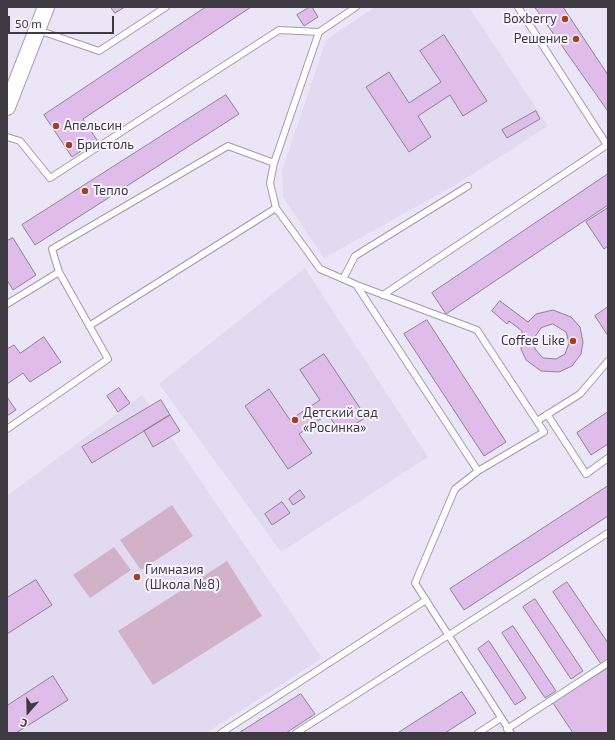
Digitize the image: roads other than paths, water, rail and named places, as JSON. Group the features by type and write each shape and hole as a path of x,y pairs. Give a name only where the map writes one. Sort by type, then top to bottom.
{"street":[{"path":"7,107 46,7"}],"lane":[{"path":"37,29 99,51 166,7"},
{"path":"383,295 607,145 518,7"},
{"path":"354,8 319,32 274,163 270,183 276,208 320,268 357,285 477,330 544,432 478,471 456,489 415,583 509,731 608,663"},
{"path":"7,137 20,141 50,178 279,30 319,32"},
{"path":"7,429 108,359 59,272 52,249 228,146 274,163"},
{"path":"343,279 355,256 468,186"},
{"path":"89,326 276,208"},
{"path":"7,304 59,272"},
{"path":"357,285 478,471"},
{"path":"536,421 580,394 608,361"},
{"path":"547,414 586,474 608,458"},
{"path":"296,733 608,533"},
{"path":"221,733 426,600"},
{"path":"478,733 501,718"}],"place":[{"name":"Boxberry","path":"565,19"},
{"name":"Решение","path":"576,39"},
{"name":"Апельсин","path":"56,126"},
{"name":"Бристоль","path":"69,145"},
{"name":"Тепло","path":"85,191"},
{"name":"Coffee Like","path":"573,341"},
{"name":"Детский сад «Росинка»","path":"295,420"},
{"name":"Гимназия (Школа №8)","path":"137,577"}]}
